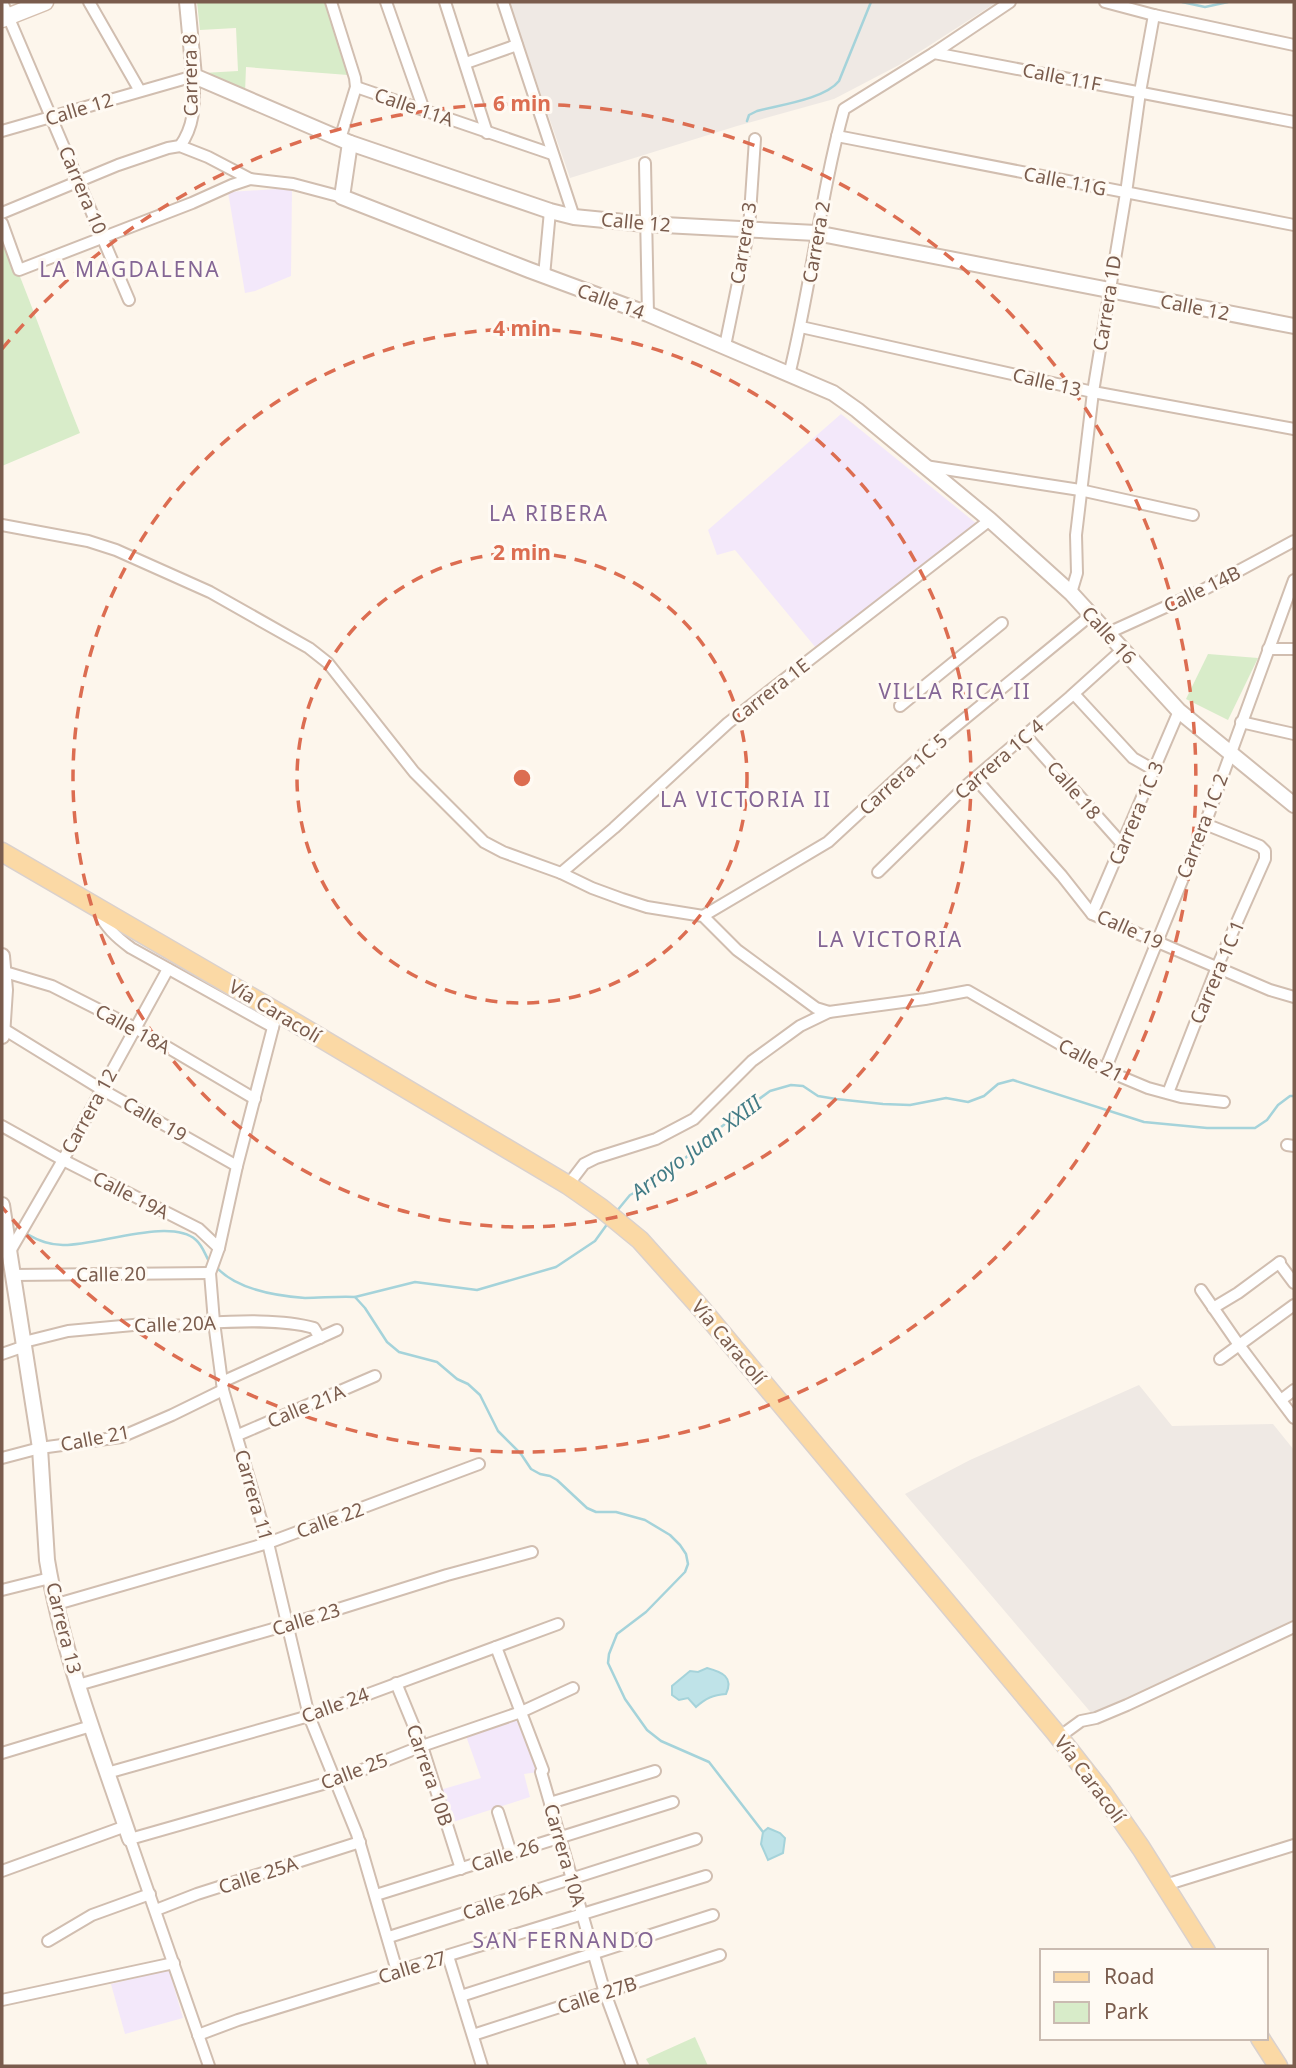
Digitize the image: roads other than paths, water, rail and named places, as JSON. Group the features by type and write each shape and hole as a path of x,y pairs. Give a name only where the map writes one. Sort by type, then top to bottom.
{"main road":[{"path":"4,12 46,2"},
{"name":"Vía Caracolí","path":"2,852 96,906 275,1020 568,1185 613,1216 640,1240 699,1306 1059,1737 1110,1803 1205,1949"},
{"path":"1261,2040 1278,2066"}],"street":[{"path":"89,2 140,91"},
{"name":"Carrera 8","path":"180,146 191,126 194,111 194,76 187,2"},
{"path":"331,2 356,87 345,141 342,197"},
{"path":"386,2 424,110"},
{"path":"445,2 487,133"},
{"path":"503,2 574,217"},
{"path":"934,53 1010,2"},
{"path":"1105,2 1294,45"},
{"name":"Carrera 10","path":"4,12 129,300"},
{"name":"Carrera 1D","path":"1071,593 1077,573 1076,535 1080,489 1093,392 1154,15"},
{"path":"466,63 517,45"},
{"name":"Calle 11F","path":"934,53 1294,122"},
{"name":"Carrera 2","path":"789,375 801,327 816,233 844,109 934,53"},
{"name":"Calle 12","path":"2,131 194,76 345,141 574,217 645,224 816,233 1294,326"},
{"name":"Calle 11A","path":"356,87 552,154"},
{"name":"Calle 11G","path":"837,136 1294,225"},
{"name":"Carrera 3","path":"725,346 749,229 755,139"},
{"path":"2,213 118,165 180,146 250,179"},
{"path":"645,163 648,314"},
{"name":"Calle 14","path":"2,223 19,270 250,179 293,184 342,197 648,314 833,393 923,466"},
{"path":"544,276 550,211"},
{"name":"Calle 13","path":"801,327 1093,392 1294,429"},
{"path":"923,466 1080,489 1193,515"},
{"name":"Calle 16","path":"923,466 990,520 1071,593 1179,711 1294,805"},
{"name":"Carrera 1E","path":"561,873 728,723 990,520"},
{"path":"2,525 88,541 116,550 209,592 309,648 335,671 414,772 484,842 592,888 647,907 703,916 737,950 816,1007 829,1012"},
{"name":"Calle 14B","path":"1108,633 1203,590 1294,541"},
{"name":"Carrera 1C 2","path":"1105,1070 1205,824 1294,580"},
{"name":"Carrera 1C 5","path":"703,916 828,842 934,744 1091,615"},
{"path":"900,706 1002,623"},
{"path":"1268,649 1294,649"},
{"name":"Carrera 1C 4","path":"878,872 975,778 1122,650"},
{"path":"1074,694 1133,758 1154,770"},
{"name":"Carrera 1C 3","path":"1092,914 1179,711"},
{"path":"1241,722 1294,734"},
{"name":"Calle 18","path":"1025,735 1123,845"},
{"name":"Calle 19","path":"975,778 1092,914 1270,990 1294,997"},
{"name":"Carrera 1C 1","path":"1168,1093 1217,967 1265,859 1265,851 1260,846 1205,824"},
{"path":"96,906 103,922 131,948 275,1020"},
{"path":"2,956 5,972 2,1036"},
{"name":"Carrera 12","path":"13,1232 63,1160 168,968"},
{"name":"Calle 18A","path":"5,972 52,986 135,1028 255,1099"},
{"name":"Calle 21","path":"829,1012 968,991 1105,1070 1148,1088 1181,1097 1224,1102"},
{"path":"568,1185 584,1164 656,1139 694,1119 752,1060 800,1026 829,1012"},
{"name":"Carrera 11","path":"275,1020 212,1269 214,1322 223,1386 268,1543 309,1716 360,1842 397,1971"},
{"name":"Calle 19","path":"2,1028 237,1166"},
{"name":"Calle 19A","path":"2,1126 200,1229 219,1248"},
{"name":"Carrera 13","path":"2,1205 13,1232 9,1253 40,1448 50,1578 91,1726 209,2066"},
{"path":"1213,1308 1280,1262 1294,1283"},
{"name":"Calle 20","path":"13,1275 212,1269"},
{"path":"1201,1290 1238,1345 1294,1418"},
{"path":"1220,1359 1294,1305"},
{"name":"Calle 20A","path":"2,1354 68,1331 144,1324 154,1327 214,1322 296,1323 314,1328 320,1338"},
{"name":"Calle 21","path":"2,1458 40,1448 121,1437 172,1415 223,1386 337,1331"},
{"name":"Calle 21A","path":"238,1435 375,1376"},
{"path":"1281,1400 1294,1390"},
{"name":"Calle 22","path":"57,1604 268,1543 479,1464"},
{"name":"Calle 23","path":"78,1685 532,1552"},
{"path":"2,1590 50,1578"},
{"name":"Calle 24","path":"107,1773 309,1716 558,1624"},
{"path":"1059,1737 1081,1721 1127,1705 1294,1627"},
{"name":"Carrera 10A","path":"496,1647 542,1770 594,1954 632,2066"},
{"name":"Carrera 10B","path":"396,1683 422,1745 461,1869"},
{"name":"Calle 25","path":"2,1871 128,1832 337,1780 422,1745 521,1712 573,1688"},
{"path":"2,1753 91,1726"},
{"path":"550,1803 655,1771"},
{"name":"Calle 26","path":"376,1895 673,1802"},
{"path":"499,1812 511,1853"},
{"name":"Calle 26A","path":"389,1937 696,1839"},
{"name":"Calle 25A","path":"156,1910 360,1842"},
{"path":"1165,1885 1294,1845"},
{"name":"Calle 27","path":"198,2035 238,2020 706,1876"},
{"path":"48,1941 92,1915 150,1894"},
{"path":"461,1996 713,1915"},
{"name":"Calle 27B","path":"473,2035 720,1955"},
{"path":"448,1956 482,2066"},
{"path":"2,2000 174,1963"}],"water":[{"path":"707,1668 725,1676 729,1683 726,1694 703,1701 696,1707 688,1698 679,1700 672,1695 672,1686 690,1671 698,1672"},
{"path":"768,1828 785,1838 783,1853 768,1860 761,1844 763,1832"}],"waterway":[{"path":"747,121 749,115 757,111 813,97 839,81 871,2"},
{"path":"1182,2 1205,7 1228,2"},
{"name":"Arroyo Juan XXIII","path":"616,1212 630,1195 661,1179 721,1127 770,1091 791,1085 803,1086 818,1096 910,1105 946,1098 968,1102 984,1096 998,1084 1013,1080 1144,1122 1207,1128 1255,1128 1267,1120 1278,1105 1294,1096"},
{"name":"Arroyo Juan XXIII","path":"355,1297 415,1282 477,1290 556,1267 595,1241 608,1223"},
{"path":"27,1234 44,1242 63,1245 169,1231 196,1240 210,1263"},
{"path":"218,1269 247,1287 283,1296 355,1297 387,1342 399,1352 437,1362 480,1395 498,1431 521,1454 531,1469 557,1480 587,1508 645,1520 670,1535 680,1545 688,1564 685,1572 646,1612 617,1634 608,1663 625,1699 647,1730 661,1741 709,1762 763,1832"}],"district":[{"name":"LA MAGDALENA","path":"130,269"},
{"name":"LA RIBERA","path":"549,513"},
{"name":"VILLA RICA II","path":"955,691"},
{"name":"LA VICTORIA II","path":"746,799"},
{"name":"LA VICTORIA","path":"890,939"},
{"name":"SAN FERNANDO","path":"564,1940"}]}
